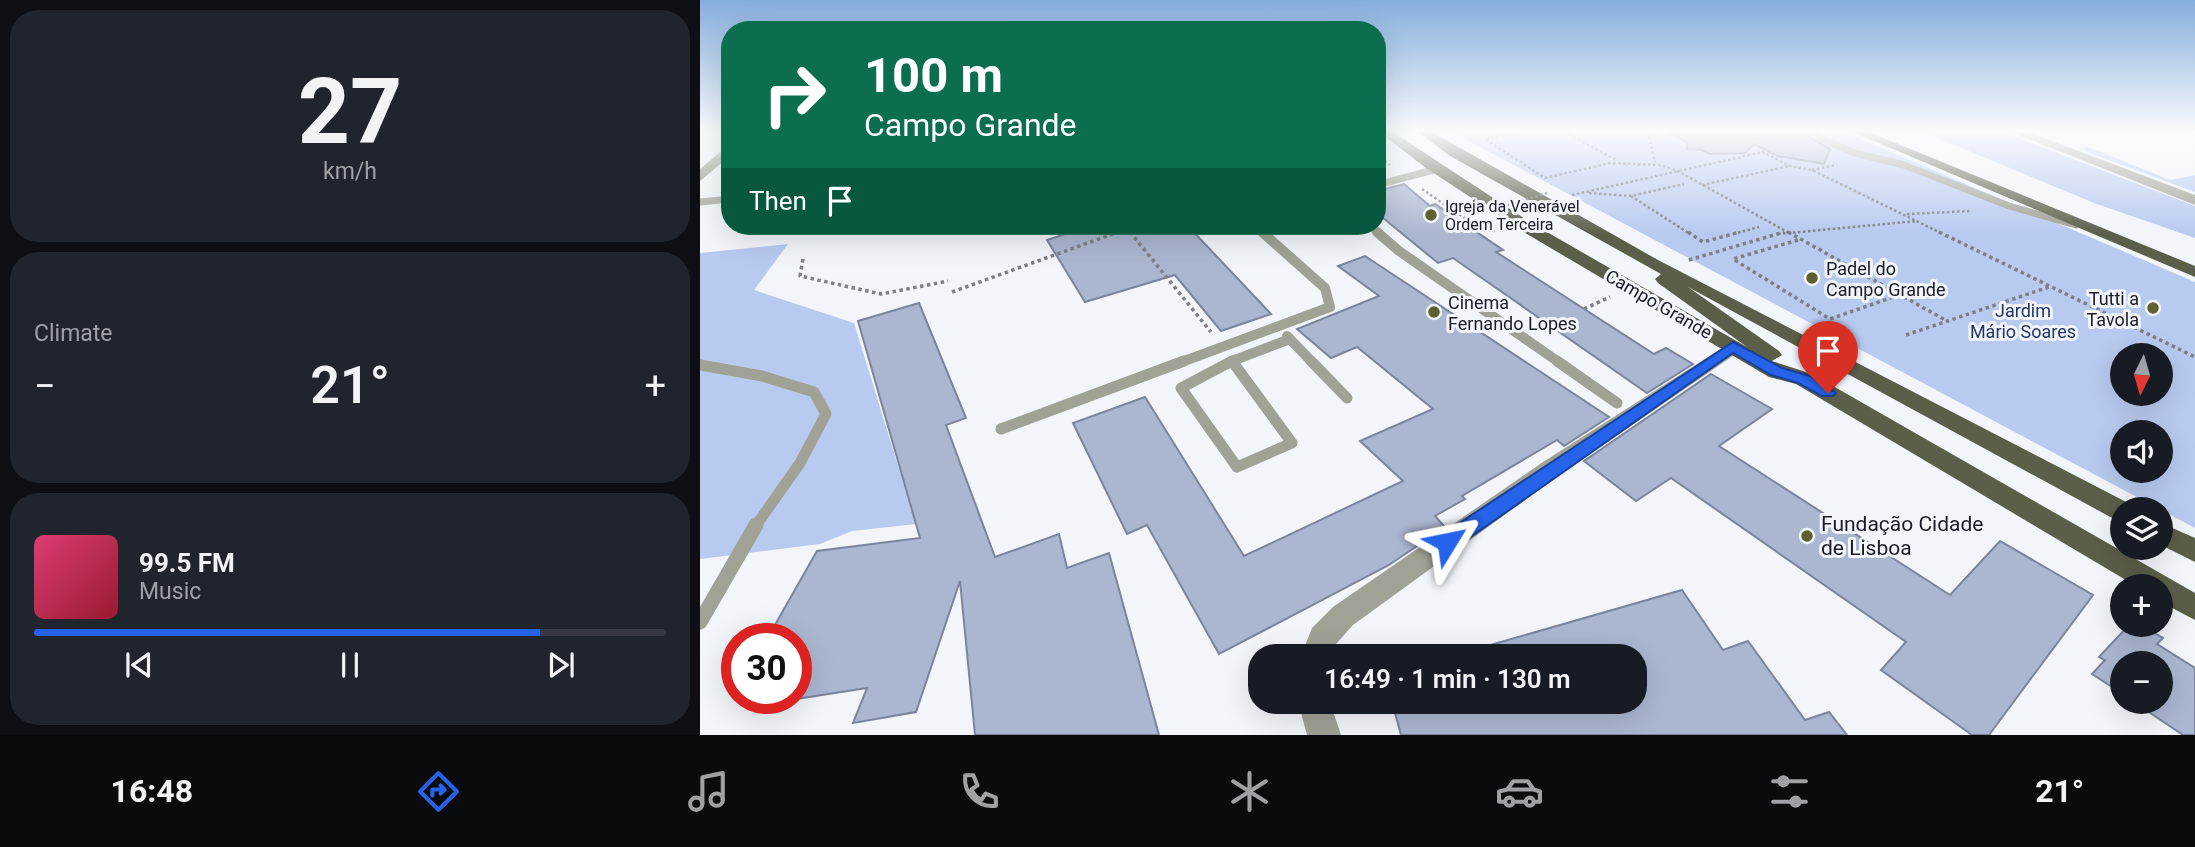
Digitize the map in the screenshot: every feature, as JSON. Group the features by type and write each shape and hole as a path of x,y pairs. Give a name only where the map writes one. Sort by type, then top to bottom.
{"main road":[{"name":"Campo Grande","path":"1433,166 1608,275 1776,372 1804,379 1992,486 2138,574"},
{"name":"Campo Grande","path":"1479,166 1652,264 1684,278 2110,505"},
{"path":"1941,166 2195,272"},
{"path":"1652,264 1657,274 1673,287 1804,379"},
{"path":"2173,539 2195,551"},
{"name":"Campo Grande","path":"2173,595 2195,608"}],"street":[{"path":"2107,166 2195,200"},
{"path":"1320,644 1323,637 1343,616 1552,468 1733,347"},
{"path":"1318,714 1324,735"}],"lane":[{"path":"1907,166 2009,206 2092,230"},
{"path":"1386,183 1437,169"},
{"path":"700,202 721,200"},
{"path":"1000,429 1330,307 1325,288 1265,235"},
{"path":"1380,235 1399,251 1617,403"},
{"path":"1278,326 1347,398"},
{"path":"1232,361 1292,443 1237,467 1181,388 1232,361 1290,339"},
{"path":"700,365 762,376 814,392 826,414 800,463 744,542 700,622"}],"path":[{"path":"1527,166 1545,178 1595,166"},
{"path":"1666,166 1947,321"},
{"path":"1684,184 1631,197 1587,191 1694,166"},
{"path":"1702,185 1789,166"},
{"path":"1792,166 1812,170 2195,357"},
{"path":"1483,213 1548,192"},
{"path":"1631,197 1703,242 1759,227"},
{"path":"1905,215 1984,211"},
{"path":"1688,261 1785,232 1918,221"},
{"path":"951,292 1109,235"},
{"path":"1131,235 1223,346"},
{"path":"1798,240 1733,259 1830,319 1900,295"},
{"path":"803,259 800,276 881,294 948,281"},
{"path":"1906,335 2050,286"},
{"path":"1584,309 1618,294"}],"green space":[{"name":"Jardim Mário Soares","path":"1516,166 1924,166 2195,282 2195,528 2173,516 2173,497 2137,497 2111,483 2173,483 2173,420 2110,420 2110,483"},
{"path":"2006,166 2092,166 2195,206 2195,238 2094,203"},
{"path":"2126,166 2136,166 2170,180 2195,175 2195,192"},
{"path":"788,244 754,290 854,323 916,524 852,531 820,544 700,559 700,253"}],"building":[{"path":"1404,184 1430,206 1435,204 1503,250 1496,252 1654,354 1666,348 1693,364 1647,393 1453,258 1438,263 1386,220 1386,189"},
{"path":"1062,235 1196,235 1271,314 1221,331 1175,275 1085,302 1047,240"},
{"path":"1365,256 1609,417 1564,446 1557,440 1462,496 1465,499 1435,516 1445,527 1389,565 1219,654 1147,525 1127,534 1073,423 1145,397 1244,556 1403,481 1360,441 1433,409 1357,347 1331,358 1297,329 1379,296 1338,266"},
{"path":"919,303 966,418 946,425 995,557 1059,534 1067,568 1109,553 1159,735 975,735 960,581 916,712 853,723 867,688 812,697 812,623 776,623 817,551 920,538 858,321"},
{"path":"1711,374 1772,409 1719,446 1950,595 2000,541 2093,595 1989,735 1972,735 1881,670 1906,642 1671,478 1636,501 1584,461"},
{"path":"1682,590 1723,650 1748,641 1805,720 1829,712 1847,735 1401,735 1395,714 1647,714 1647,644 1494,644"},
{"path":"2118,637 2161,637 2157,644 2168,651 2110,651 2110,686 2092,674 2105,660 2099,657"},
{"path":"2173,654 2195,668 2195,735 2183,735 2152,714 2173,714"}],"place":[{"name":"Igreja da Venerável Ordem Terceira","path":"1431,215"},
{"name":"Padel do Campo Grande","path":"1812,278"},
{"name":"Tutti a Tavola","path":"2153,308"},
{"name":"Cinema Fernando Lopes","path":"1434,312"},
{"name":"Fundação Cidade de Lisboa","path":"1807,536"}],"route":[{"path":"1447,542 1733,347 1776,372 1804,379 1828,393"}]}
